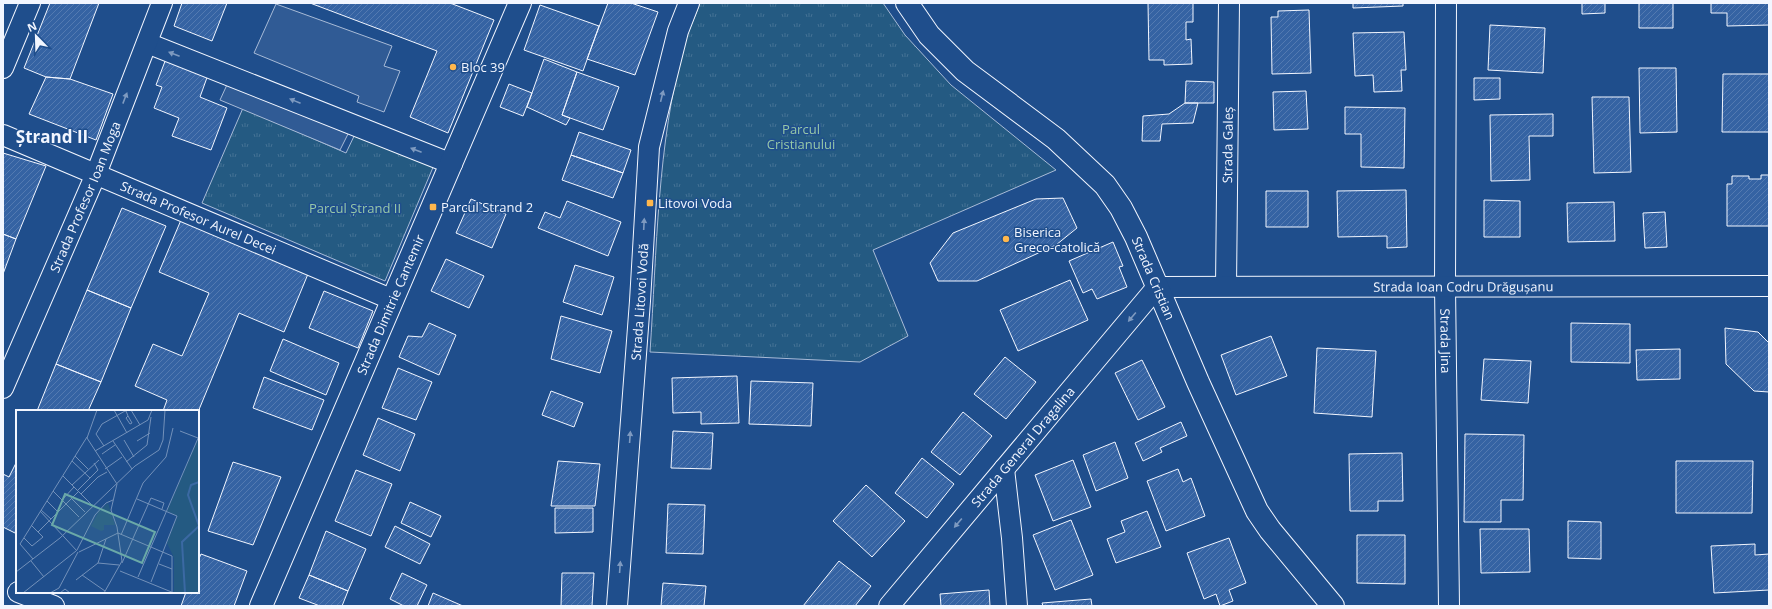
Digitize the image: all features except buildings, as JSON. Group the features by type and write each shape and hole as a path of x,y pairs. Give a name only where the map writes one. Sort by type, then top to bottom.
{"main road":[{"name":"Strada Dimitrie Cantemir","path":"261,606 520,3"},
{"name":"Strada Cristian","path":"907,3 929,35 965,71 1056,139 1105,185 1121,208 1133,232 1204,396 1257,510 1270,530 1333,606"}],"street":[{"path":"3,68 30,3"},
{"name":"Strada Profesor Ioan Moga","path":"3,388 8,362 96,174 162,3"},
{"name":"Strada Litovoi Vodă","path":"617,606 640,301 649,147 678,31 689,3"},
{"name":"Strada Galeș","path":"1226,286 1229,3"},
{"name":"Strada Jina","path":"1446,3 1445,286 1449,606"},
{"path":"147,43 452,164"},
{"name":"Strada Profesor Aurel Decei","path":"3,136 393,300"},
{"name":"Strada Ioan Codru Drăgușanu","path":"1157,287 1769,286"},
{"name":"Strada General Dragalina","path":"889,606 1157,287"},
{"path":"1004,469 1012,538 1017,606"},
{"path":"3,586 16,591"},
{"path":"21,593 54,606"}],"green space":[{"name":"Parcul Cristianului","path":"700,3 883,3 905,35 951,85 1056,170 873,250 908,336 860,362 650,352 663,159 668,121 684,45"},
{"name":"Parcul Ștrand II","path":"243,108 346,153 356,132 434,165 385,281 202,203"}],"shaded area":[{"path":"276,4 392,46 384,66 400,71 384,112 357,102 359,96 254,53"},
{"path":"231,76 353,124 340,150 220,100"}],"place":[{"name":"Bloc 39","path":"453,67"},
{"name":"Litovoi Voda","path":"650,203"},
{"name":"Parcul Strand 2","path":"433,207"},
{"name":"Biserica Greco-catolică","path":"1006,239"}],"district":[{"name":"Ștrand II","path":"52,137"}]}
